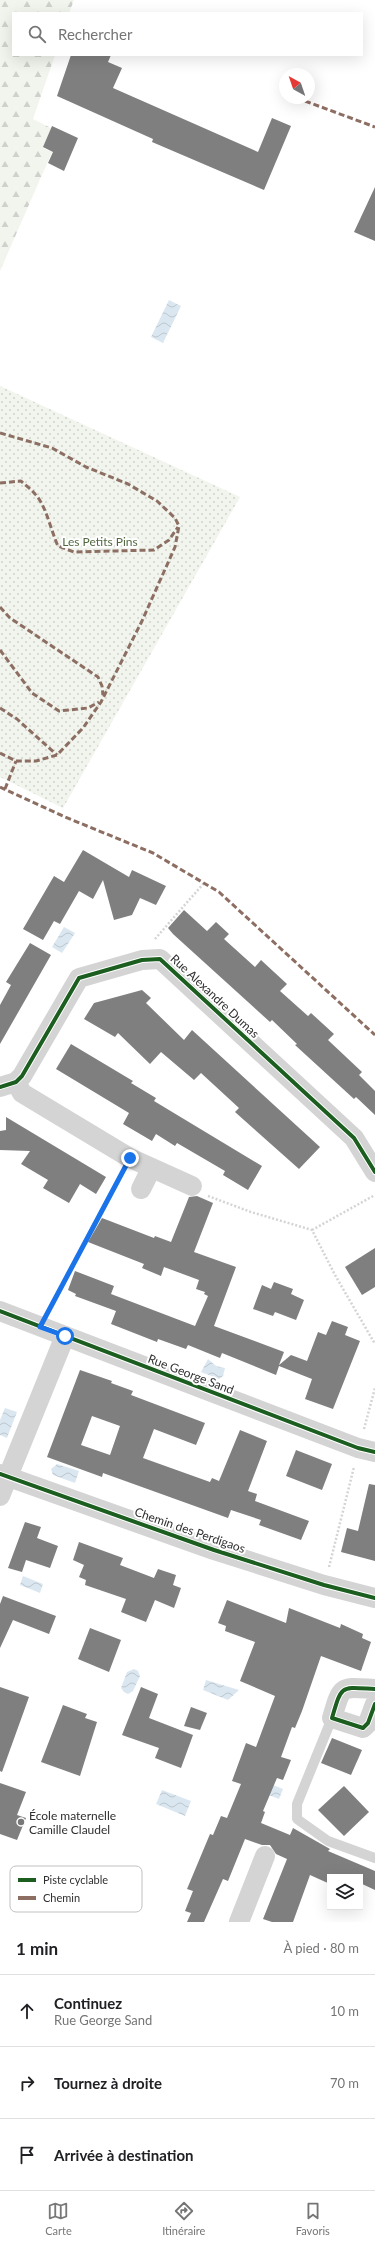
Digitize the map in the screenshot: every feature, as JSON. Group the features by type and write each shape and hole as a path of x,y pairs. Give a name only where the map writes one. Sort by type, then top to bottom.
{"street":[{"name":"Rue Alexandre Dumas","path":"8,1084 22,1076 80,978 142,960 160,959 354,1138 375,1172"},
{"path":"8,1084 130,1158 151,1169 192,1186"},
{"path":"141,1189 151,1169"},
{"name":"Rue George Sand","path":"0,1311 367,1450"},
{"path":"0,1496 4,1476 65,1336"},
{"name":"Chemin des Perdigaos","path":"4,1476 214,1550 324,1585 375,1598"},
{"path":"375,1689 346,1688 340,1692 332,1718 363,1728 368,1723 375,1704"},
{"path":"239,1922 265,1856"}],"lane":[{"path":"332,1718 297,1804 298,1819 328,1841 375,1858"}],"path":[{"path":"142,960 151,944 204,883"},
{"path":"40,1327 130,1158"},
{"path":"192,1186 206,1195 251,1212 312,1230 375,1195"},
{"path":"312,1230 335,1275 375,1344"},
{"path":"324,1585 367,1450 375,1388"}],"green space":[{"path":"0,0 74,0 69,12 12,12 12,56 55,56 33,119 51,128 43,148 52,152 0,271"},
{"name":"Les Petits Pins","path":"0,386 240,497 63,808 0,777"}],"water":[{"path":"169,300 181,306 163,343 151,337"},
{"path":"64,927 75,933 62,953 52,947"},
{"path":"208,1359 216,1366 225,1368 223,1376 219,1379 201,1372"},
{"path":"5,1408 17,1412 7,1438 0,1435 0,1420"},
{"path":"57,1464 79,1471 75,1483 53,1475 51,1469"},
{"path":"23,1576 43,1584 40,1593 20,1585"},
{"path":"134,1669 138,1671 140,1676 133,1691 128,1694 121,1688 127,1672"},
{"path":"206,1680 239,1690 228,1700 203,1690"},
{"path":"263,1781 283,1789 279,1799 258,1791"},
{"path":"162,1790 191,1801 185,1816 156,1804"}],"building":[{"path":"71,56 111,56 108,62 122,68 113,88 258,152 272,118 291,126 264,190 152,142 153,139 57,96"},
{"path":"52,126 78,138 64,171 48,163 53,152 43,147"},
{"path":"375,187 375,241 354,232"},
{"path":"83,850 129,877 132,870 166,886 156,905 140,898 132,915 114,920 103,880 93,899 79,891 60,924 54,921 43,940 23,929 54,876 64,882"},
{"path":"184,910 207,931 216,922 229,934 224,939 255,967 261,960 287,984 280,991 308,1016 311,1013 334,1034 328,1040 362,1072 359,1075 375,1091 375,1115 356,1097 354,1099 295,1045 297,1044 272,1020 270,1022 173,934 168,928"},
{"path":"30,943 51,955 0,1044 0,1005 11,985 6,982"},
{"path":"142,990 151,998 146,1003 184,1040 192,1030 320,1147 299,1169 235,1112 239,1108 201,1073 194,1080 161,1052 150,1064 118,1033 115,1037 84,1019 94,1003"},
{"path":"71,1044 133,1081 131,1083 156,1098 154,1101 262,1166 248,1190 223,1175 225,1171 177,1143 175,1146 156,1134 152,1141 123,1124 129,1113 56,1069"},
{"path":"6,1117 106,1177 96,1194 80,1184 69,1203 43,1188 48,1180 21,1164 30,1151 0,1150 0,1131 6,1130"},
{"path":"197,1196 213,1203 194,1252 236,1267 214,1326 284,1352 279,1365 291,1355 307,1361 318,1332 326,1335 332,1321 348,1327 345,1335 360,1341 333,1409 305,1399 312,1379 279,1366 276,1375 222,1353 220,1358 188,1345 186,1349 158,1339 157,1342 111,1324 116,1311 75,1296 76,1294 68,1290 75,1271 114,1286 111,1294 195,1326 208,1296 204,1294 205,1292 196,1289 199,1280 164,1267 161,1276 142,1268 144,1264 88,1242 102,1218 154,1238 155,1236 171,1242 189,1197"},
{"path":"375,1248 375,1287 362,1295 345,1267"},
{"path":"274,1282 293,1289 291,1294 304,1300 296,1320 275,1312 273,1316 253,1309 262,1285 271,1289"},
{"path":"80,1370 112,1381 111,1383 133,1391 131,1395 205,1423 196,1445 154,1429 143,1458 210,1482 212,1478 219,1481 240,1430 267,1441 248,1491 257,1494 255,1501 309,1521 301,1540 259,1525 261,1520 231,1510 228,1518 103,1473 102,1477 47,1457","holes":["92,1416 120,1426 110,1455 81,1445"]},
{"path":"296,1450 332,1464 322,1490 286,1476"},
{"path":"369,1484 375,1485 375,1561 341,1552 347,1528 358,1531"},
{"path":"25,1522 41,1527 37,1538 58,1546 50,1568 26,1560 22,1572 8,1568"},
{"path":"79,1542 123,1558 120,1565 154,1578 158,1569 176,1575 173,1585 181,1588 174,1608 155,1600 146,1622 121,1612 126,1599 85,1585 86,1580 79,1577 84,1565 73,1560"},
{"path":"3,1596 56,1616 49,1634 13,1620 0,1648 0,1604"},
{"path":"227,1600 286,1623 289,1608 340,1628 341,1624 363,1634 362,1638 371,1642 361,1671 321,1656 302,1711 295,1728 292,1727 281,1757 291,1760 283,1780 277,1778 263,1811 265,1812 261,1823 290,1835 293,1828 330,1849 328,1851 375,1871 375,1890 363,1884 363,1874 327,1874 327,1883 310,1875 293,1922 272,1922 263,1919 287,1859 276,1854 270,1845 262,1845 245,1839 228,1881 223,1879 204,1922 187,1922 191,1913 185,1911 193,1891 187,1889 210,1834 213,1835 221,1816 227,1818 241,1784 232,1781 246,1743 256,1747 275,1696 240,1681 255,1642 225,1631 226,1626 218,1623"},
{"path":"90,1628 121,1640 109,1672 78,1659"},
{"path":"0,1687 29,1697 2,1772 0,1771"},
{"path":"141,1687 158,1694 149,1718 193,1735 181,1768 155,1758 159,1748 122,1735"},
{"path":"63,1705 87,1714 85,1718 97,1722 80,1776 41,1762"},
{"path":"191,1707 207,1713 200,1730 184,1726"},
{"path":"332,1738 362,1750 351,1775 321,1763"},
{"path":"0,1783 26,1792 17,1815 26,1818 17,1840 0,1834"},
{"path":"344,1786 369,1812 344,1836 318,1810"}],"marked path":[{"path":"313,104 375,127"},
{"path":"0,433 52,448 86,467 128,484 157,501 175,518 179,526 175,547 142,621 101,702 83,728 57,755 36,761 16,761 0,753"},
{"path":"0,483 21,481 32,490 42,505 58,546 74,552 154,550 169,540 178,527"},
{"path":"0,607 10,618 98,677 102,686 103,695"},
{"path":"0,650 32,693 59,711 88,708 99,702"},
{"path":"0,708 17,719 57,755"},
{"path":"5,789 16,761"},
{"path":"0,787 65,817 153,853 219,892 375,1035"}],"cycle path":[{"path":"0,1087 16,1082 22,1076 79,978 142,960 160,959 354,1138 375,1172"},
{"path":"0,1311 358,1448 375,1452"},
{"path":"0,1474 214,1550 324,1585 375,1598"},
{"path":"375,1689 349,1688 344,1690 338,1699 332,1718 363,1728 368,1723 375,1704"}],"place":[{"name":"École maternelle Camille Claudel","path":"21,1822"}],"route":[{"path":"65,1336 40,1327 130,1158"}]}
